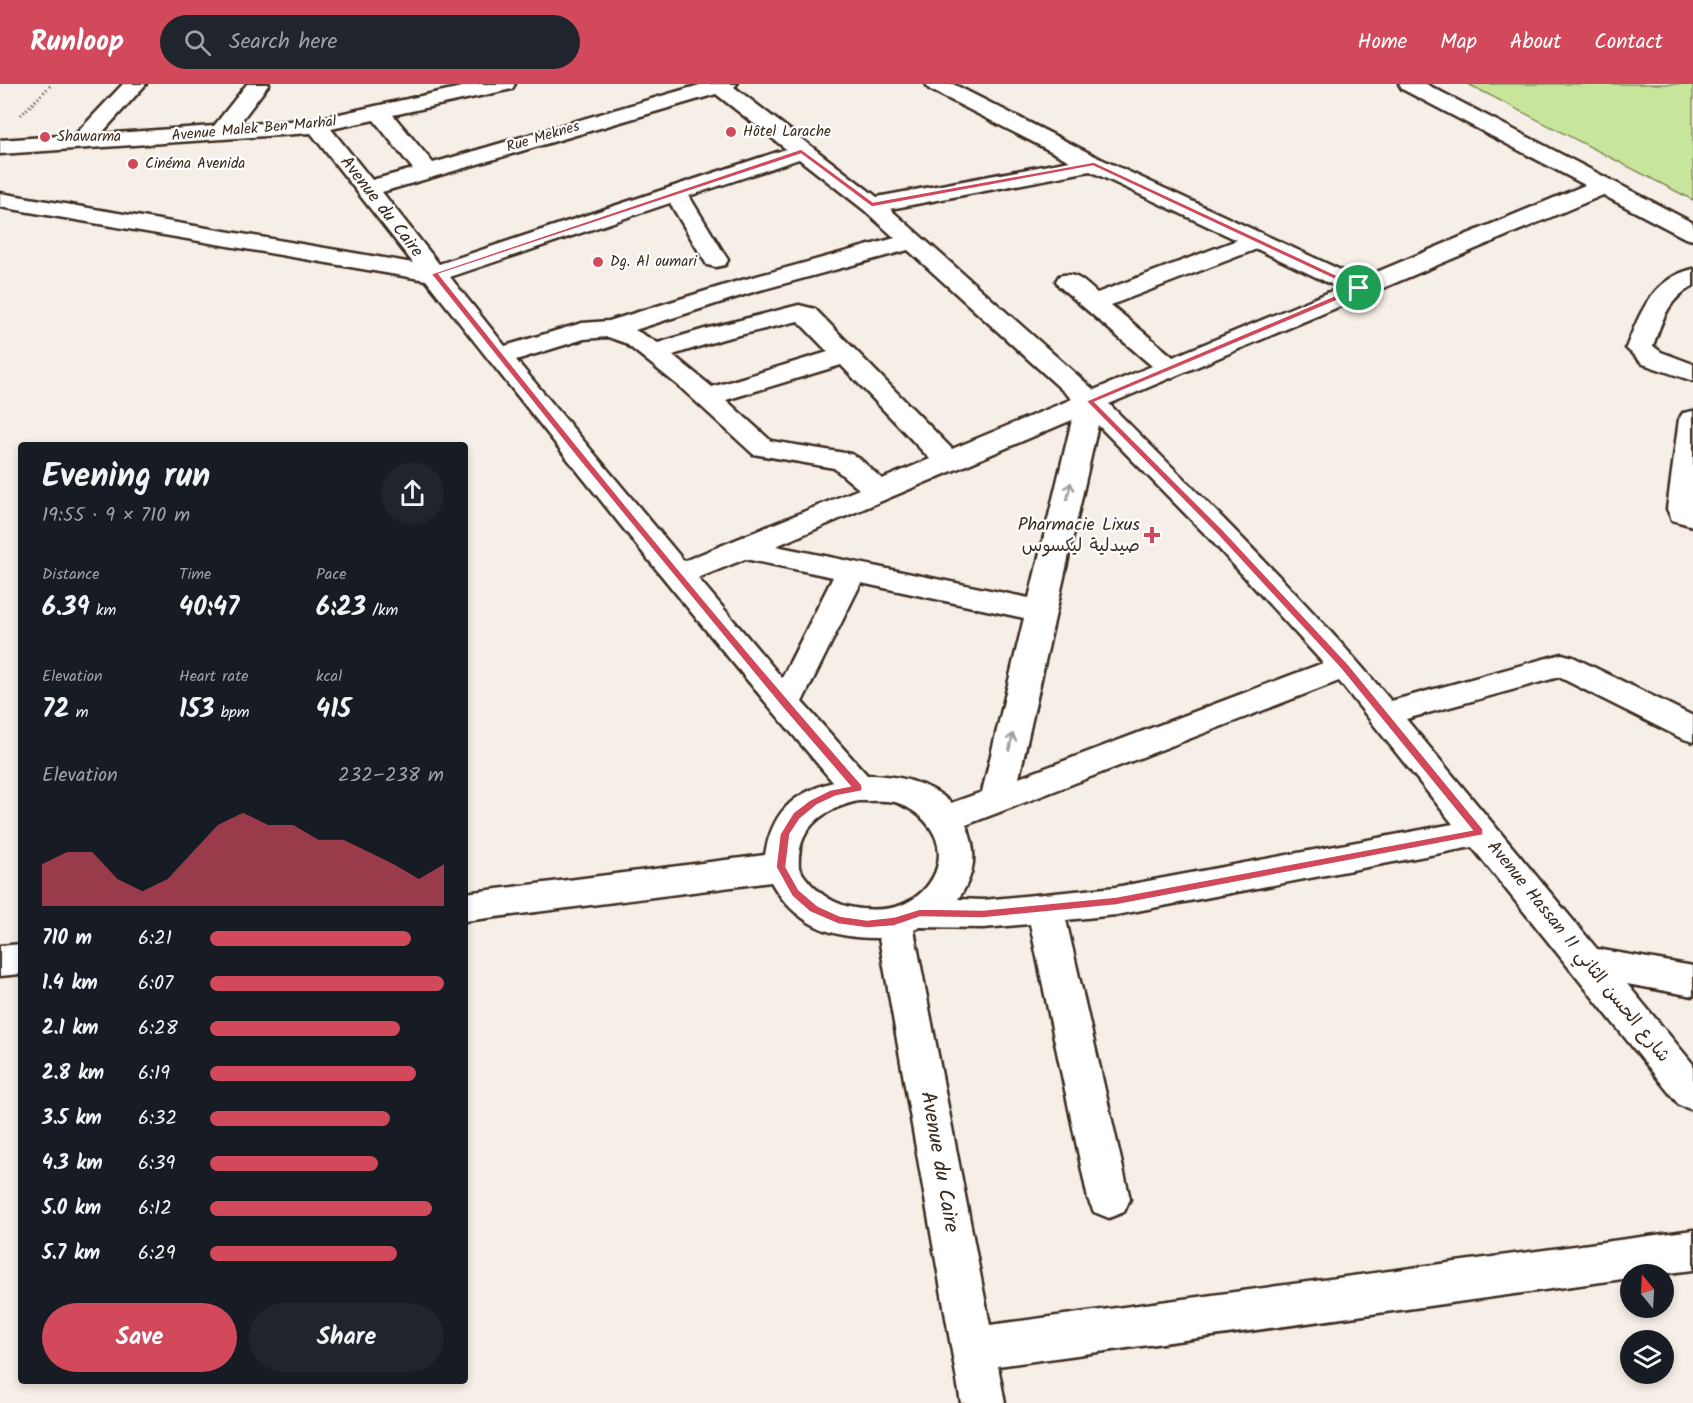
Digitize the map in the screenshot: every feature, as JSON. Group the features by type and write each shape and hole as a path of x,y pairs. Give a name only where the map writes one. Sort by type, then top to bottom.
{"street":[{"path":"81,142 135,84"},
{"path":"220,133 258,84"},
{"name":"Avenue Malek Ben Marhal","path":"0,147 220,133 322,133 380,113 504,84"},
{"name":"Avenue Hassan II شارع الحسن الثاني","path":"720,84 801,151 872,205 1090,401 1220,532 1345,666 1693,1093"},
{"name":"Rue Meknes","path":"368,189 720,84"},
{"path":"937,84 1094,164 1359,288"},
{"path":"1410,84 1693,233"},
{"path":"380,113 428,171"},
{"name":"Avenue du Caire","path":"322,133 678,575 858,788"},
{"path":"0,200 434,274 801,151"},
{"path":"872,205 1094,164"},
{"path":"678,575 1603,186"},
{"path":"676,193 716,260"},
{"path":"1094,303 1258,240"},
{"path":"500,356 582,331 611,329 744,287 913,242"},
{"path":"1693,276 1681,281 1660,297 1639,348 1652,358 1693,373"},
{"path":"1068,281 1170,368"},
{"path":"654,353 714,334 799,313 806,314 948,461"},
{"path":"611,329 634,338 654,353 763,448 841,460 850,465 878,491"},
{"path":"707,397 847,355"},
{"path":"997,799 1090,401"},
{"path":"1693,419 1681,509 1682,513 1693,518"},
{"path":"741,548 1041,611"},
{"path":"785,704 851,572"},
{"path":"1384,714 1562,665 1693,730"},
{"path":"946,819 1345,666"},
{"path":"907,917 940,898 954,880 959,859 956,838 946,819 929,804 908,793 883,788 858,788 834,793 813,802 797,816 785,834 781,867 796,893 814,909 838,920 867,924 907,917 983,914 1116,901 1480,832"},
{"path":"468,907 781,867"},
{"path":"1045,908 1109,1199"},
{"name":"Avenue du Caire","path":"907,917 983,1403"},
{"path":"0,961 18,959"},
{"path":"1586,962 1693,981"},
{"path":"973,1348 1693,1250"}],"path":[{"path":"15,122 52,84"}],"green space":[{"path":"1468,84 1693,84 1693,200"}],"place":[{"name":"Hôtel Larache","path":"731,132"},
{"name":"Shawarma","path":"45,137"},
{"name":"Cinéma Avenida","path":"133,164"},
{"name":"Dg. Al oumari","path":"598,262"},
{"name":"Pharmacie Lixus صيدلية ليكسوس","path":"1152,535"}],"route":[{"path":"801,151 872,205 1094,164 1359,288 1090,401 1220,532 1345,666 1480,832 1116,901 983,914 920,913 894,922 867,924 838,920 814,909 796,893 781,867 785,834 797,816 813,802 834,793 858,788 785,704 434,274 801,151"}]}
